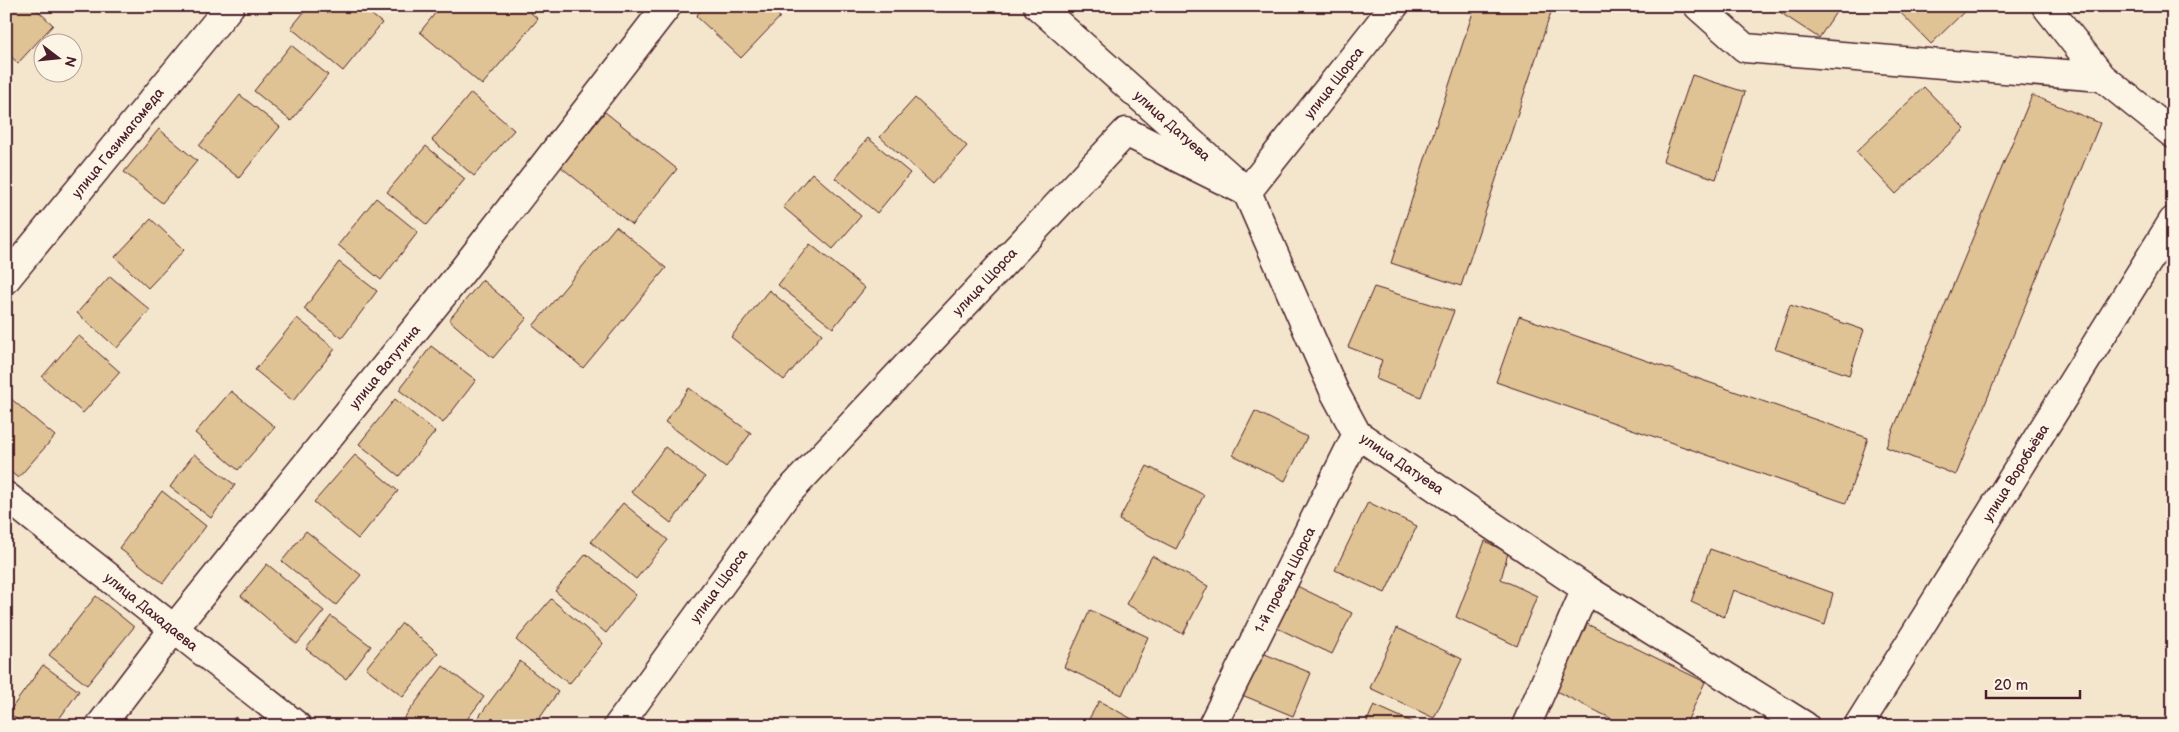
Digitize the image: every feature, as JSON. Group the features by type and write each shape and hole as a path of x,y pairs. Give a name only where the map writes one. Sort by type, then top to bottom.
{"street":[{"name":"улица Газимагомеда","path":"6,279 230,6"},
{"name":"улица Ватутина","path":"100,726 173,630 457,278 667,6"},
{"name":"улица Датуева","path":"1038,6 1247,192 1335,392 1358,434 1586,589 1805,726"},
{"name":"улица Щорса","path":"618,726 785,496 1126,132 1247,192 1394,6"},
{"path":"1698,6 1745,48 2102,77"},
{"path":"2046,6 2102,77 2173,134"},
{"name":"улица Воробьёва","path":"1858,726 2173,220"},
{"name":"1-й проезд Щорса","path":"1212,726 1358,434"},
{"name":"улица Дахадаева","path":"6,496 173,630 297,726"},
{"path":"1526,726 1586,589"}],"building":[{"path":"11,6 33,6 53,25 47,32 32,32 32,48 18,63 6,52 6,11"},
{"path":"309,6 361,6 382,23 343,71 291,28"},
{"path":"441,6 523,6 538,19 482,85 420,32"},
{"path":"705,6 769,6 780,17 741,58 696,16"},
{"path":"1475,6 1553,6 1461,286 1391,263"},
{"path":"1785,6 1840,6 1819,38 1781,13"},
{"path":"1894,6 1970,6 1931,44"},
{"path":"291,45 328,75 291,121 254,91"},
{"path":"1692,75 1745,92 1716,179 1663,161"},
{"path":"1924,87 1965,129 1896,194 1856,152"},
{"path":"471,93 514,130 474,176 432,140"},
{"path":"240,95 280,127 239,178 199,146"},
{"path":"2032,95 2100,123 1956,475 1886,447"},
{"path":"915,98 967,146 933,184 880,137"},
{"path":"605,112 677,169 632,225 561,167"},
{"path":"159,129 197,161 162,203 124,172"},
{"path":"868,138 910,173 877,213 835,178"},
{"path":"426,146 465,179 427,225 387,192"},
{"path":"812,173 861,216 833,249 783,207"},
{"path":"376,198 418,232 381,280 338,245"},
{"path":"151,219 184,250 148,288 115,257"},
{"path":"616,226 666,268 583,368 533,326"},
{"path":"810,244 865,288 833,328 778,285"},
{"path":"339,262 377,291 342,338 304,309"},
{"path":"110,276 150,310 117,348 77,313"},
{"path":"482,280 527,318 493,358 449,320"},
{"path":"1374,287 1454,311 1421,397 1376,379 1382,360 1348,347"},
{"path":"769,290 822,334 784,380 731,337"},
{"path":"1790,305 1864,330 1849,375 1775,349"},
{"path":"1519,316 1868,438 1846,503 1496,382"},
{"path":"297,318 335,349 293,401 255,370"},
{"path":"78,335 120,372 83,413 42,377"},
{"path":"431,346 476,380 443,423 399,390"},
{"path":"689,388 751,433 726,467 665,422"},
{"path":"231,391 275,427 238,470 195,433"},
{"path":"9,397 55,436 18,478 6,468 6,401"},
{"path":"395,399 435,432 399,476 359,444"},
{"path":"1255,411 1307,437 1285,481 1233,455"},
{"path":"665,447 705,477 671,523 631,492"},
{"path":"194,454 235,485 211,518 170,487"},
{"path":"355,455 398,491 358,539 314,502"},
{"path":"1147,466 1204,495 1176,549 1119,520"},
{"path":"162,491 206,526 163,583 119,548"},
{"path":"1368,502 1417,526 1385,593 1335,570"},
{"path":"623,503 668,540 636,579 591,542"},
{"path":"306,531 361,575 336,605 282,561"},
{"path":"1485,541 1508,553 1501,579 1537,596 1517,646 1456,617"},
{"path":"1710,549 1833,593 1825,625 1733,590 1724,617 1691,602"},
{"path":"586,554 636,595 606,633 555,591"},
{"path":"1152,556 1208,586 1183,634 1126,604"},
{"path":"267,564 324,611 297,644 241,596"},
{"path":"1295,585 1352,613 1332,654 1275,627"},
{"path":"96,596 134,627 87,685 49,655"},
{"path":"551,599 603,643 569,684 516,640"},
{"path":"1090,610 1148,637 1122,695 1064,667"},
{"path":"331,616 371,646 346,679 306,649"},
{"path":"402,623 438,653 403,697 366,668"},
{"path":"1587,624 1705,682 1685,726 1626,726 1554,690"},
{"path":"1397,628 1462,659 1434,718 1370,688"},
{"path":"1260,652 1311,673 1293,716 1242,695"},
{"path":"520,661 558,692 534,726 472,726"},
{"path":"43,665 79,691 54,726 26,726 8,713"},
{"path":"443,666 484,697 462,726 398,726"},
{"path":"1099,701 1145,726 1085,726"},
{"path":"1374,705 1421,726 1365,726"},
{"path":"235,717 247,726 228,726"}]}
